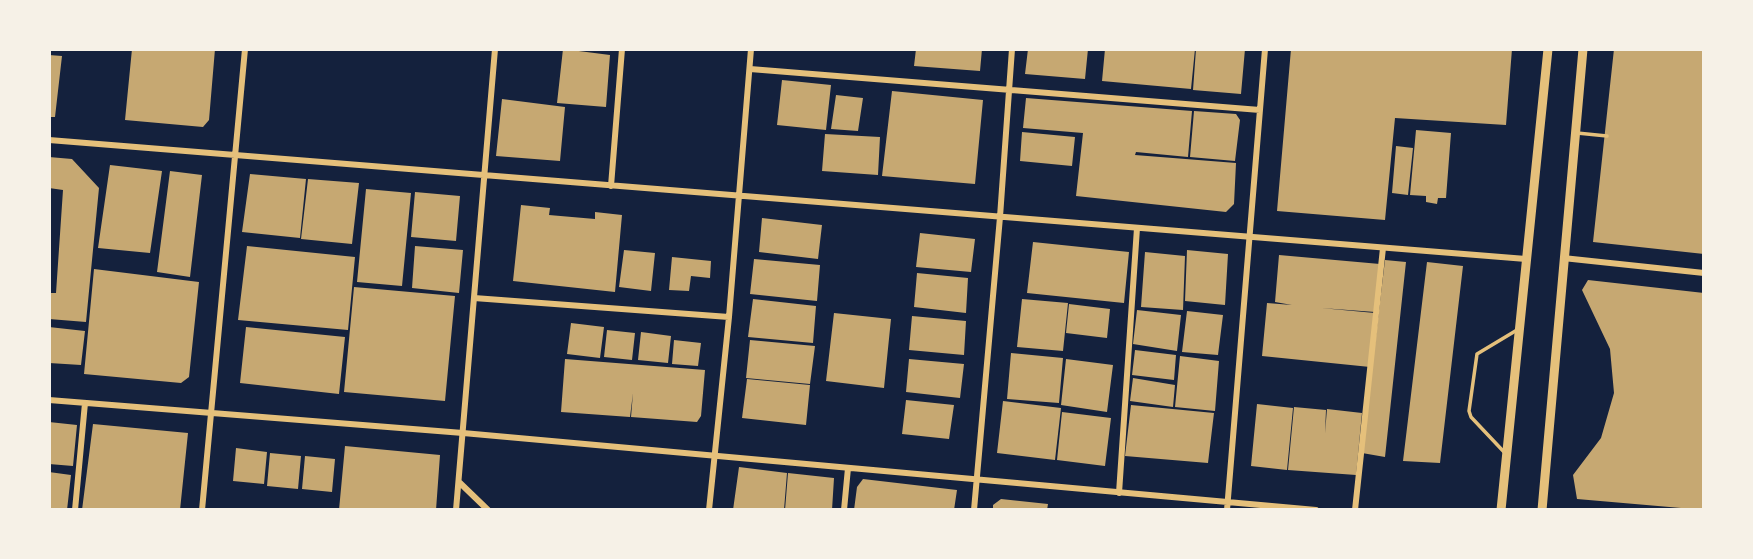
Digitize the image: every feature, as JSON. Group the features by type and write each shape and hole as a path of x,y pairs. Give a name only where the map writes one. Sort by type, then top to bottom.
{"main road":[{"path":"1501,510 1548,49"},
{"path":"1542,510 1583,49"}],"street":[{"path":"202,510 245,49"},
{"path":"456,510 495,49"},
{"path":"611,186 622,49"},
{"path":"709,510 729,317 751,49"},
{"path":"974,510 1012,49"},
{"path":"1227,506 1265,49"},
{"path":"750,69 1260,110"},
{"path":"49,140 1526,259"},
{"path":"1119,493 1138,228"},
{"path":"1355,510 1383,248"},
{"path":"1563,258 1704,273"},
{"path":"474,298 729,317"},
{"path":"49,400 715,455 1119,493 1227,506 1316,510"},
{"path":"75,510 85,403"},
{"path":"844,510 848,468"},
{"path":"459,482 488,510"}],"lane":[{"path":"1575,133 1607,136"},
{"path":"1507,454 1471,417 1469,411 1477,354 1519,329"}],"building":[{"path":"132,49 215,49 209,120 203,127 125,120"},
{"path":"563,49 610,55 606,107 557,103"},
{"path":"916,49 982,49 980,71 914,66"},
{"path":"1028,49 1088,49 1085,79 1025,74"},
{"path":"1105,49 1195,49 1191,89 1102,81"},
{"path":"1196,49 1245,49 1241,94 1193,90"},
{"path":"1291,49 1512,49 1506,125 1395,118 1385,220 1277,211"},
{"path":"1614,49 1704,49 1704,254 1593,242"},
{"path":"49,55 62,56 55,117 49,117"},
{"path":"782,80 831,85 826,130 777,125"},
{"path":"892,91 983,100 975,184 882,176"},
{"path":"836,95 863,98 858,131 831,129"},
{"path":"1026,98 1192,111 1188,157 1136,152 1135,155 1236,163 1234,204 1226,212 1076,196 1083,133 1023,128"},
{"path":"502,99 565,107 560,161 496,156"},
{"path":"1194,111 1236,114 1240,120 1235,161 1190,157"},
{"path":"1416,130 1451,133 1446,198 1438,198 1437,204 1426,202 1426,196 1410,195"},
{"path":"1022,132 1075,137 1072,166 1020,161"},
{"path":"825,134 880,137 878,175 822,171"},
{"path":"1396,146 1413,148 1408,195 1392,193"},
{"path":"49,157 72,159 99,188 86,322 49,319 49,293 56,293 63,190 49,188"},
{"path":"110,165 162,171 150,253 98,248"},
{"path":"170,171 202,175 190,277 157,272"},
{"path":"250,174 306,179 300,238 242,232"},
{"path":"308,179 359,183 352,244 301,239"},
{"path":"366,189 411,193 402,286 357,282"},
{"path":"415,192 460,196 456,241 411,237"},
{"path":"521,205 550,208 549,215 595,219 595,212 622,215 615,292 513,281"},
{"path":"762,218 822,225 818,259 759,252"},
{"path":"920,233 975,239 971,272 916,267"},
{"path":"1033,242 1129,252 1124,303 1027,293"},
{"path":"247,246 355,257 348,330 238,320"},
{"path":"415,246 463,250 459,293 412,288"},
{"path":"624,250 655,253 651,291 619,287"},
{"path":"1187,250 1228,254 1225,305 1185,301"},
{"path":"1145,252 1185,256 1183,310 1141,307"},
{"path":"1279,255 1380,264 1375,312 1321,308 1375,313 1370,367 1262,356 1267,303 1292,305 1275,302"},
{"path":"672,257 711,261 710,278 691,276 689,291 669,290"},
{"path":"754,259 820,265 817,301 750,294"},
{"path":"1385,260 1406,262 1385,457 1362,453"},
{"path":"1427,262 1463,266 1440,463 1403,461"},
{"path":"94,269 199,282 189,377 181,383 84,374"},
{"path":"917,273 968,278 966,313 914,307"},
{"path":"1588,280 1704,293 1704,510 1577,499 1573,475 1601,438 1614,393 1610,349 1582,290"},
{"path":"354,287 455,296 445,401 344,392"},
{"path":"753,299 816,306 813,343 748,337"},
{"path":"1022,299 1068,303 1063,351 1017,347"},
{"path":"1069,304 1110,309 1107,338 1066,333"},
{"path":"1137,310 1181,315 1177,351 1133,344"},
{"path":"1187,311 1223,315 1218,355 1182,352"},
{"path":"834,313 891,319 884,388 826,381"},
{"path":"912,316 966,321 964,355 909,350"},
{"path":"571,323 604,327 600,358 567,354"},
{"path":"49,327 85,331 81,365 49,363"},
{"path":"246,327 345,337 339,394 240,383"},
{"path":"607,330 635,333 632,360 604,357"},
{"path":"641,332 671,336 668,363 638,360"},
{"path":"674,340 701,343 698,366 672,364"},
{"path":"750,340 815,346 810,384 746,378"},
{"path":"1135,350 1176,355 1174,380 1132,375"},
{"path":"1011,353 1063,358 1059,403 1007,399"},
{"path":"1180,356 1219,361 1215,411 1175,407"},
{"path":"565,359 705,370 701,416 697,422 631,417 633,393 630,417 561,412"},
{"path":"909,359 964,364 960,398 906,392"},
{"path":"1066,359 1113,365 1107,412 1061,405"},
{"path":"1133,378 1175,385 1173,407 1130,401"},
{"path":"747,379 810,385 806,425 742,418"},
{"path":"906,400 954,405 949,439 902,434"},
{"path":"1003,401 1061,408 1055,460 997,453"},
{"path":"1257,404 1293,408 1287,470 1251,466"},
{"path":"1131,405 1214,413 1208,463 1125,456"},
{"path":"1294,407 1326,410 1325,433 1327,409 1362,413 1356,475 1288,470"},
{"path":"1062,412 1111,418 1105,466 1057,460"},
{"path":"49,422 77,425 73,466 49,464"},
{"path":"93,424 188,433 180,510 82,510"},
{"path":"345,446 440,455 436,510 339,510"},
{"path":"236,448 267,452 264,484 233,481"},
{"path":"270,453 301,456 298,489 267,486"},
{"path":"305,456 335,459 332,492 302,489"},
{"path":"739,467 787,473 784,510 733,510"},
{"path":"49,472 71,475 67,510 49,510"},
{"path":"788,473 834,478 832,510 785,510"},
{"path":"863,479 957,490 954,510 854,510 857,487"},
{"path":"1001,499 1048,504 1047,510 993,510 993,505"}]}
